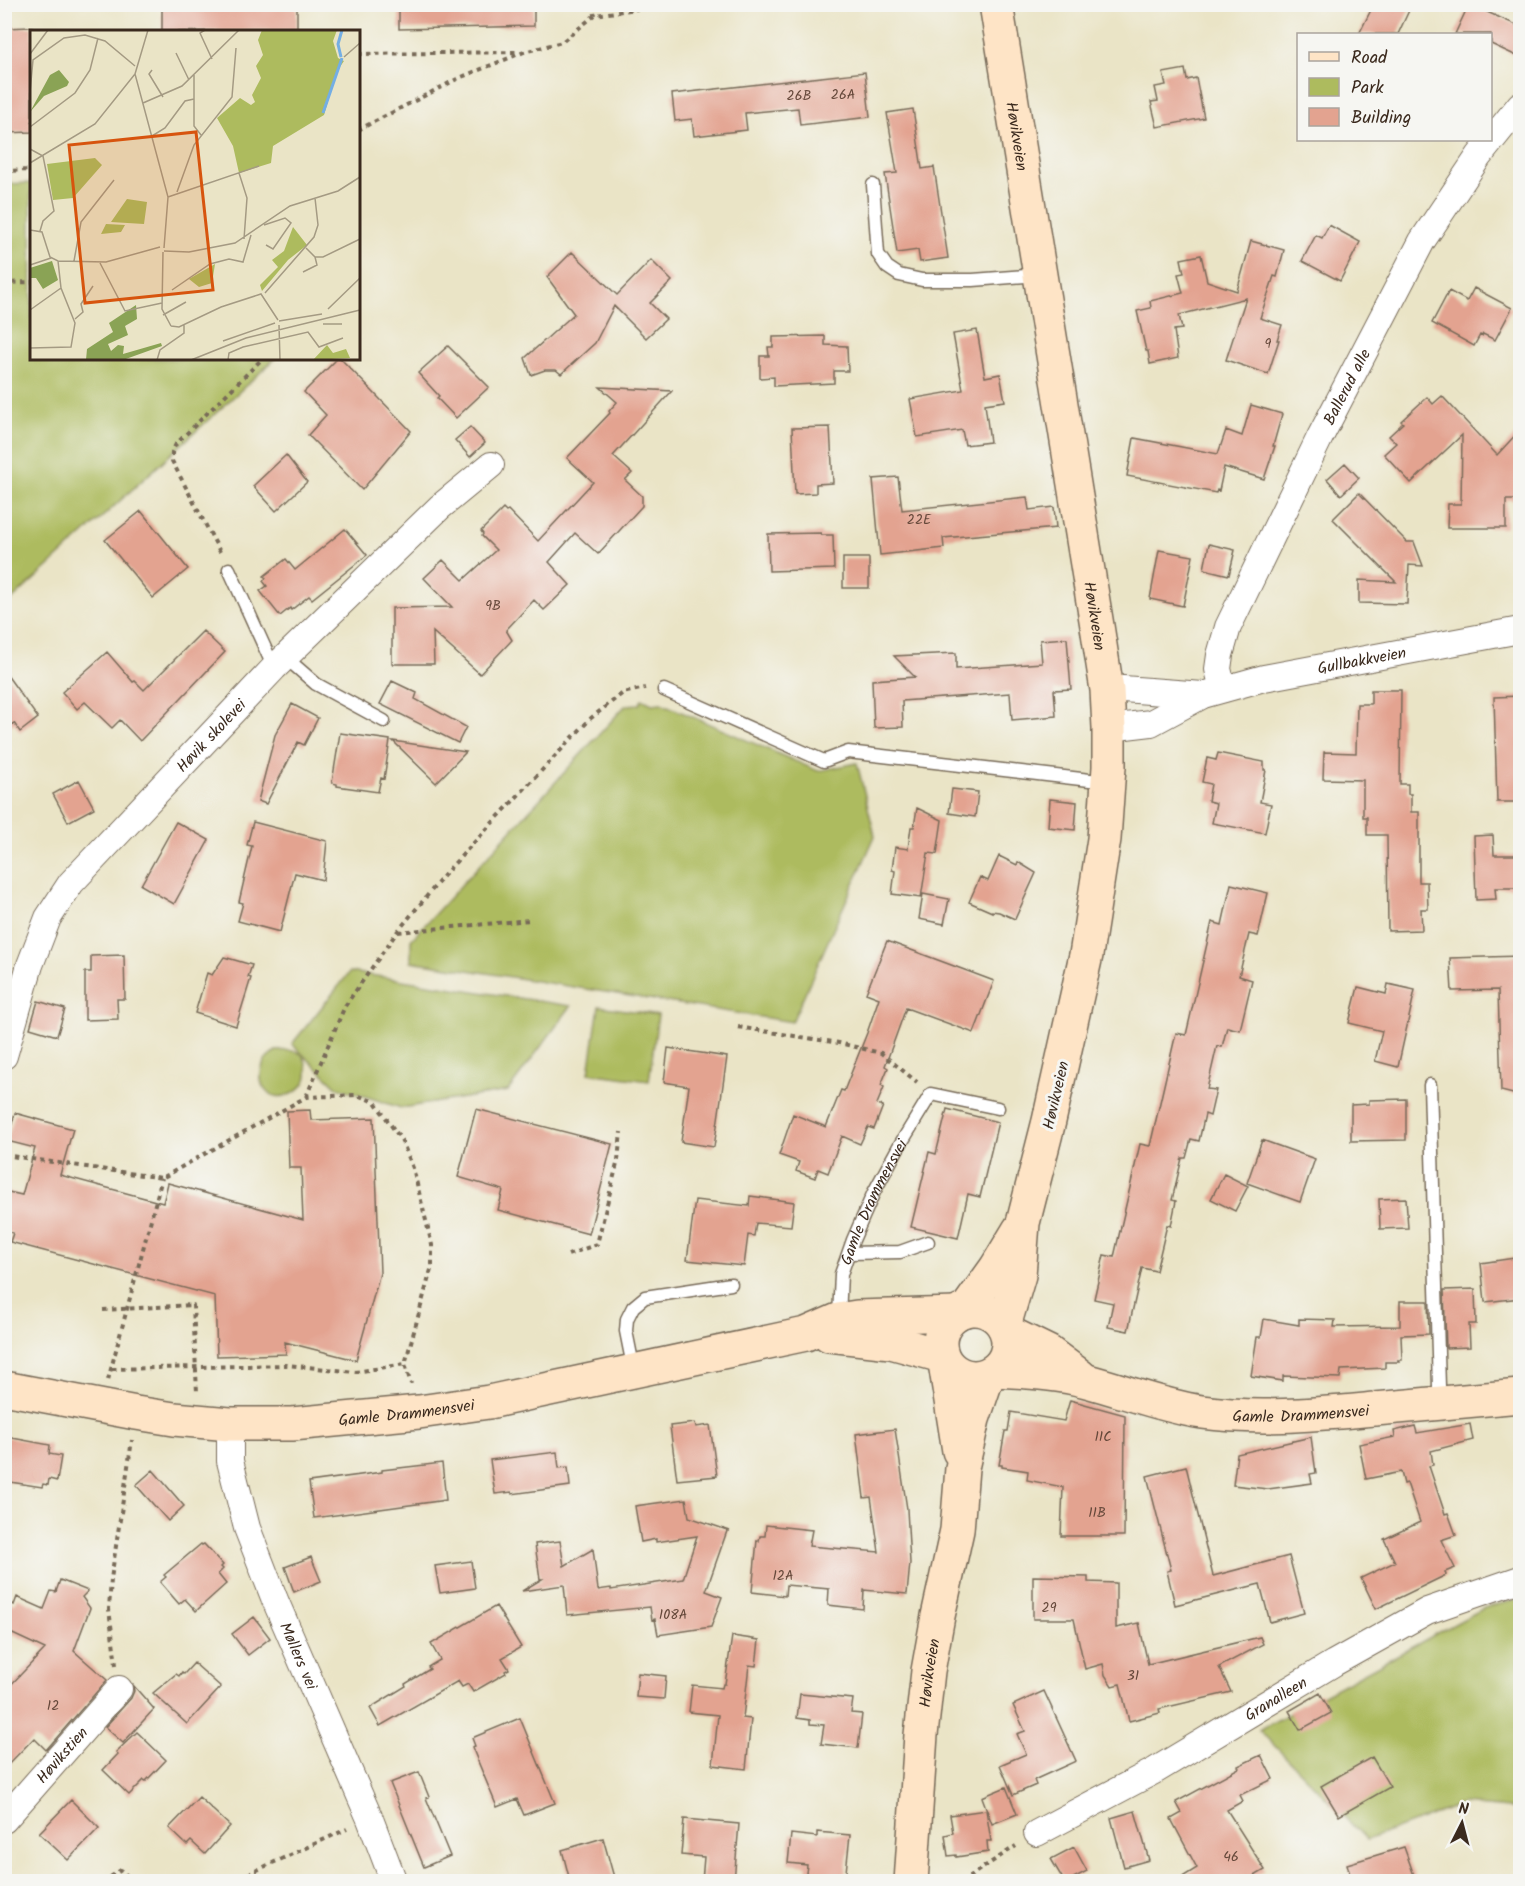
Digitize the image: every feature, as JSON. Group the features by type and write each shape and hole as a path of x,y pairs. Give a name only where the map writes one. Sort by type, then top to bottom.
{"main road":[{"name":"Høvikveien","path":"996,4 1107,690 1109,728 1104,839 1086,955 1049,1121 1023,1223 1019,1275 1005,1329"},
{"name":"Høvikveien","path":"961,1312 996,1268 1023,1223"},
{"path":"977,1309 988,1312 997,1318 1005,1329 1008,1346 1005,1359 992,1372 976,1378 965,1377 954,1372 944,1359 939,1344 941,1332 947,1322 961,1312 977,1309"},
{"name":"Gamle Drammensvei","path":"4,1388 136,1413 230,1424 292,1424 419,1412 489,1402 839,1328 857,1317 961,1312"},
{"path":"839,1328 944,1359"},
{"name":"Gamle Drammensvei","path":"1005,1329 1048,1352 1086,1381"},
{"name":"Høvikveien","path":"944,1359 962,1468"},
{"name":"Høvikveien","path":"911,1881 921,1735 928,1671 957,1530 962,1468 973,1419 992,1372"},
{"name":"Gamle Drammensvei","path":"992,1372 1038,1372 1086,1381 1201,1412 1247,1416 1294,1415 1521,1396"}],"street":[{"name":"Ballerud alle","path":"1492,140 1521,105"},
{"name":"Ballerud alle","path":"1213,692 1228,627 1320,437 1422,241 1491,141"},
{"name":"Høvik skolevei","path":"4,1056 48,918 71,883 279,663 440,507 491,465"},
{"name":"Gullbakkveien","path":"1109,728 1152,723 1213,692 1264,678 1521,630"},
{"name":"Gullbakkveien","path":"1107,690 1123,688 1213,692"},
{"name":"Møllers vei","path":"230,1424 230,1461 247,1528 275,1600 370,1819 394,1881"},
{"name":"Granalleen","path":"1037,1833 1156,1770 1334,1663 1427,1611 1521,1579"},
{"name":"Høvikstien","path":"4,1820 119,1689"}],"lane":[{"path":"873,184 879,254 887,267 899,275 922,280 974,280 1041,274"},
{"path":"228,569 279,663 384,721"},
{"path":"664,690 824,761 848,752 1108,782"},
{"path":"1430,1085 1439,1387 1442,1403"},
{"path":"931,1094 998,1108"},
{"name":"Gamle Drammensvei","path":"839,1328 841,1274 849,1253 874,1192 931,1094"},
{"path":"849,1253 900,1252 928,1242"},
{"path":"634,1372 626,1331 627,1319 633,1307 645,1297 731,1284"}],"path":[{"path":"593,4 595,15"},
{"path":"360,129 459,78 524,52 562,42 595,15 671,4"},
{"path":"360,54 524,52"},
{"path":"4,171 30,170"},
{"path":"4,283 30,282"},
{"path":"228,569 172,461 172,452 176,444 261,360"},
{"path":"306,1097 345,1006 397,932 452,867 591,718 623,693 643,688 664,690"},
{"path":"397,932 530,920"},
{"path":"738,1028 839,1043 881,1053 931,1094"},
{"path":"4,1155 162,1178 306,1097 357,1095 375,1102 402,1141 413,1168 432,1245 432,1266 405,1364 412,1386"},
{"path":"568,1255 597,1244 618,1160 621,1132"},
{"path":"106,1386 162,1178"},
{"path":"103,1310 193,1305 197,1402"},
{"path":"112,1369 287,1365 356,1372 405,1364"},
{"path":"119,1689 109,1609 111,1579 136,1413"},
{"path":"231,1881 370,1819"},
{"path":"961,1881 1037,1833"},
{"path":"103,1881 121,1870 134,1881"}],"green space":[{"path":"30,183 30,360 274,360 5,606 5,184"},
{"path":"642,699 652,704 661,703 818,771 857,763 875,836 792,1022 411,961 411,940 626,705 640,704"},
{"path":"350,972 571,1006 508,1091 401,1108 337,1087 292,1044"},
{"path":"599,1006 658,1015 649,1081 589,1073"},
{"path":"276,1051 297,1052 304,1057 306,1062 305,1082 292,1094 285,1096 270,1094 261,1083 264,1062"},
{"path":"1520,1599 1520,1809 1462,1804 1367,1840 1259,1730 1484,1608"}],"building":[{"path":"162,4 297,4 297,30 162,30"},
{"path":"399,4 534,4 534,26 399,29"},
{"path":"1374,4 1412,4 1398,33 1360,33"},
{"path":"1469,4 1521,27 1521,58 1492,44 1492,33 1455,33"},
{"path":"32,27 30,30 30,132 4,133 4,28"},
{"path":"1185,69 1187,80 1196,78 1204,118 1157,127 1151,102 1158,101 1155,87 1166,85 1163,73"},
{"path":"865,72 870,117 800,125 798,108 745,113 747,130 694,136 692,119 675,121 672,94"},
{"path":"913,109 922,169 934,167 948,258 920,262 918,250 897,253 885,174 897,173 887,113"},
{"path":"1329,225 1360,242 1340,281 1302,261 1316,235 1322,238"},
{"path":"1251,241 1284,250 1277,277 1274,276 1260,318 1282,325 1268,374 1226,360 1246,298 1179,315 1182,329 1174,330 1178,358 1150,364 1137,311 1151,308 1150,301 1183,293 1178,274 1184,273 1181,259 1201,255 1207,281 1237,291"},
{"path":"572,252 617,295 651,260 672,281 650,303 666,319 646,338 614,306 595,343 561,374 556,370 545,370 531,375 525,358 574,314 547,277"},
{"path":"1474,288 1512,308 1495,340 1483,334 1474,346 1432,323 1449,291 1467,301"},
{"path":"977,330 985,377 1000,374 1005,401 985,404 990,442 965,445 962,430 917,437 910,399 963,390 953,334"},
{"path":"825,336 825,345 847,346 848,371 834,371 834,383 774,386 774,377 760,378 760,356 769,356 768,347 773,347 773,337"},
{"path":"448,346 489,387 456,418 418,373"},
{"path":"336,360 342,360 411,431 362,490 308,435 326,415 304,392"},
{"path":"600,387 672,391 613,456 632,473 625,480 642,496 642,506 598,554 575,533 549,562 570,585 544,610 534,600 506,630 512,640 480,674 433,632 434,664 392,664 392,608 452,607 424,578 443,560 463,580 496,550 482,536 481,531 503,509 506,512 508,510 538,541 593,482 567,458 610,413 609,411 617,402"},
{"path":"1442,396 1497,455 1521,429 1521,500 1506,500 1506,528 1447,528 1448,504 1461,504 1462,435 1411,483 1384,454 1396,443 1389,436 1403,423 1401,421 1427,397 1433,404"},
{"path":"1251,405 1282,414 1264,479 1224,467 1219,491 1217,490 1216,493 1127,476 1134,438 1218,454 1226,430 1242,436"},
{"path":"470,427 485,443 470,457 455,440"},
{"path":"830,427 833,483 816,484 816,493 795,494 792,428"},
{"path":"286,455 307,482 276,511 253,486"},
{"path":"1345,463 1359,478 1341,495 1327,479"},
{"path":"898,477 902,510 1027,497 1029,510 1054,507 1056,528 943,538 944,548 880,555 873,479"},
{"path":"1359,493 1407,542 1414,542 1423,566 1409,565 1407,604 1359,603 1359,580 1396,582 1333,519"},
{"path":"141,511 188,569 153,598 105,540"},
{"path":"345,529 367,555 312,599 309,596 280,616 260,591 267,586 263,581 266,578 264,576 286,559 295,570"},
{"path":"821,533 821,535 833,535 834,569 769,571 768,534"},
{"path":"1209,544 1235,550 1229,575 1204,569"},
{"path":"1159,550 1193,556 1183,606 1150,599"},
{"path":"843,558 869,558 869,588 843,588"},
{"path":"203,631 225,652 140,741 120,720 112,728 85,702 77,709 62,692 107,652 133,682 135,681 144,690"},
{"path":"1067,638 1071,689 1054,690 1056,716 1012,720 1010,693 902,701 903,727 874,728 872,680 915,677 894,656 956,653 956,669 1042,663 1040,640"},
{"path":"4,671 38,718 20,732 14,723 4,729"},
{"path":"392,681 417,693 415,699 466,727 458,743 380,704"},
{"path":"1371,690 1401,690 1400,784 1408,784 1408,794 1411,794 1411,812 1419,812 1419,882 1427,882 1428,909 1421,909 1422,930 1388,931 1387,835 1367,835 1367,817 1363,817 1363,780 1323,779 1324,752 1356,753 1357,704 1371,704"},
{"path":"1521,696 1521,802 1497,802 1494,697"},
{"path":"292,704 318,718 304,745 298,742 266,804 258,801 275,735"},
{"path":"340,733 390,740 384,779 381,778 378,792 337,786 332,783"},
{"path":"393,741 466,752 436,783"},
{"path":"1218,753 1264,762 1264,770 1266,770 1260,802 1271,804 1265,833 1212,823 1216,803 1208,801 1211,784 1202,782 1207,758 1216,760"},
{"path":"79,780 94,808 68,822 53,794"},
{"path":"952,789 978,792 975,817 949,813"},
{"path":"1050,799 1077,802 1075,830 1048,827"},
{"path":"917,808 942,820 937,854 928,853 921,898 892,894 895,847 908,849"},
{"path":"176,822 209,840 174,904 141,885"},
{"path":"253,822 327,841 323,880 295,873 280,932 238,921 243,903 239,902 252,846 247,845"},
{"path":"1493,835 1494,855 1521,855 1521,888 1495,888 1496,899 1476,900 1474,836"},
{"path":"999,856 1017,865 1018,862 1036,873 1015,919 969,902 980,877 988,881"},
{"path":"1231,884 1268,893 1258,936 1249,934 1239,976 1252,980 1240,1030 1227,1027 1222,1047 1217,1046 1207,1089 1216,1090 1210,1116 1205,1114 1199,1141 1191,1139 1186,1158 1182,1158 1172,1200 1176,1201 1171,1226 1167,1225 1156,1271 1142,1268 1128,1331 1108,1327 1113,1303 1094,1299 1104,1255 1114,1257 1140,1144 1150,1146 1176,1033 1186,1035 1212,922 1222,925"},
{"path":"923,894 949,899 944,924 919,919"},
{"path":"887,941 994,981 974,1033 906,1008 885,1066 888,1068 881,1085 884,1087 877,1104 883,1106 874,1129 868,1127 860,1144 842,1136 828,1173 818,1169 815,1178 796,1171 799,1162 779,1155 793,1114 826,1127 841,1090 844,1091 879,998 866,993"},
{"path":"124,955 125,999 117,999 118,1019 85,1020 85,972 91,972 91,956"},
{"path":"1521,956 1521,1096 1501,1091 1498,990 1452,991 1450,958"},
{"path":"224,957 252,965 248,977 251,978 236,1026 195,1013 207,973 212,975"},
{"path":"1388,984 1415,990 1398,1067 1375,1061 1382,1031 1349,1023 1358,987 1386,994"},
{"path":"38,1001 65,1009 57,1036 30,1028"},
{"path":"668,1048 727,1057 714,1147 681,1142 689,1086 664,1082"},
{"path":"1406,1099 1406,1140 1351,1141 1351,1105 1369,1104 1369,1100"},
{"path":"476,1109 612,1144 589,1234 498,1210 503,1190 458,1177"},
{"path":"947,1109 998,1122 980,1197 968,1194 958,1238 911,1227 929,1152 936,1154"},
{"path":"310,1110 311,1120 374,1118 380,1273 356,1360 285,1342 286,1354 217,1356 215,1296 10,1242 13,1233 4,1231 4,1191 22,1195 35,1148 7,1141 15,1113 73,1129 60,1175 163,1203 168,1183 303,1220 301,1168 289,1168 287,1111"},
{"path":"1262,1140 1315,1159 1300,1202 1247,1183"},
{"path":"1224,1174 1248,1186 1235,1211 1211,1199"},
{"path":"750,1196 794,1202 791,1226 756,1223 754,1236 748,1235 744,1266 687,1260 695,1200 749,1206"},
{"path":"1406,1198 1408,1228 1380,1229 1379,1199"},
{"path":"1521,1257 1521,1298 1485,1302 1481,1263"},
{"path":"1475,1289 1476,1324 1469,1324 1470,1347 1446,1348 1444,1290"},
{"path":"1400,1301 1428,1301 1429,1334 1401,1335 1402,1360 1398,1360 1399,1362 1385,1362 1385,1368 1341,1370 1340,1378 1283,1376 1283,1381 1251,1376 1257,1337 1261,1337 1264,1319 1299,1325 1299,1319 1335,1320 1334,1327 1400,1326"},
{"path":"1070,1400 1125,1415 1124,1536 1061,1536 1063,1487 1027,1480 1028,1471 999,1465 1011,1412 1064,1421"},
{"path":"695,1423 696,1427 710,1425 717,1476 677,1480 670,1426"},
{"path":"1470,1424 1473,1440 1431,1451 1433,1465 1429,1466 1445,1514 1448,1513 1456,1535 1441,1540 1455,1568 1445,1572 1446,1575 1376,1609 1361,1578 1395,1562 1384,1539 1420,1522 1401,1472 1366,1479 1359,1444 1395,1437 1394,1431 1415,1426 1417,1433"},
{"path":"895,1429 907,1509 910,1563 907,1594 864,1590 863,1609 828,1605 829,1589 786,1585 785,1596 752,1592 757,1540 759,1541 760,1536 765,1536 766,1525 812,1530 809,1546 879,1552 871,1497 864,1498 856,1434"},
{"path":"7,1437 50,1445 49,1454 61,1456 57,1481 49,1479 48,1485 43,1484 42,1487 4,1481 4,1452"},
{"path":"1311,1437 1316,1473 1310,1474 1312,1483 1268,1489 1233,1485 1237,1454"},
{"path":"557,1452 559,1468 568,1467 570,1486 512,1494 512,1492 495,1494 490,1460"},
{"path":"442,1463 446,1500 314,1518 309,1482"},
{"path":"1186,1466 1213,1576 1289,1556 1304,1613 1270,1622 1260,1584 1175,1605 1167,1571 1171,1570 1147,1476"},
{"path":"153,1470 184,1506 168,1521 136,1485"},
{"path":"686,1499 689,1517 730,1531 727,1531 706,1591 722,1597 711,1627 658,1635 650,1607 567,1615 564,1585 522,1591 542,1579 540,1579 535,1544 560,1541 564,1566 593,1549 598,1590 683,1579 697,1536 641,1542 635,1506"},
{"path":"201,1544 204,1544 223,1565 221,1567 223,1569 218,1574 226,1584 196,1611 185,1599 179,1604 160,1582 166,1577 164,1575"},
{"path":"311,1557 321,1581 294,1592 285,1567"},
{"path":"471,1561 475,1588 440,1593 435,1566"},
{"path":"1033,1576 1088,1577 1088,1582 1116,1583 1116,1628 1139,1623 1148,1664 1260,1637 1263,1644 1219,1667 1231,1692 1159,1709 1160,1713 1129,1721 1120,1684 1112,1686 1105,1675 1103,1664 1085,1669 1074,1619 1033,1619"},
{"path":"60,1580 88,1591 82,1597 90,1608 74,1651 107,1680 46,1750 34,1738 4,1769 4,1692 45,1649 4,1630 4,1597 14,1605 17,1597 44,1609 51,1591 56,1592"},
{"path":"496,1606 521,1647 502,1658 509,1669 505,1671 506,1673 473,1692 468,1684 462,1687 458,1681 380,1726 370,1708 406,1686 405,1684 440,1660 431,1644"},
{"path":"254,1617 270,1638 248,1655 232,1634"},
{"path":"732,1636 759,1640 756,1666 749,1665 743,1718 751,1719 746,1769 713,1765 718,1715 689,1712 692,1685 722,1688 725,1684"},
{"path":"194,1663 221,1687 187,1724 153,1693 176,1674 179,1676 182,1672 184,1674"},
{"path":"638,1673 666,1676 664,1699 636,1697"},
{"path":"133,1685 154,1709 123,1743 105,1727 131,1698 134,1691"},
{"path":"1044,1691 1076,1761 1034,1780 1036,1785 1013,1795 1000,1765 1026,1754 1017,1734 1025,1731 1013,1705"},
{"path":"1320,1693 1331,1713 1300,1730 1289,1711"},
{"path":"800,1694 853,1699 851,1713 862,1714 858,1748 821,1744 824,1725 810,1724 810,1720 797,1718"},
{"path":"520,1718 555,1803 524,1815 517,1799 497,1807 472,1747 475,1746 472,1738"},
{"path":"137,1732 166,1760 129,1795 103,1770 118,1754 116,1752"},
{"path":"1261,1755 1273,1779 1240,1795 1243,1801 1227,1810 1265,1870 1246,1881 1176,1881 1197,1868 1171,1819 1182,1813 1176,1802"},
{"path":"1372,1757 1390,1787 1339,1816 1321,1786"},
{"path":"419,1772 429,1797 426,1798 450,1856 424,1867 390,1783"},
{"path":"1006,1787 1017,1814 992,1824 982,1797"},
{"path":"199,1797 230,1826 205,1854 191,1841 187,1845 169,1828"},
{"path":"71,1800 99,1828 68,1860 39,1833"},
{"path":"986,1810 991,1841 987,1841 988,1852 948,1856 945,1835 953,1833 950,1815"},
{"path":"1135,1811 1149,1860 1124,1867 1111,1818"},
{"path":"684,1819 739,1824 734,1881 702,1881 704,1857 681,1855"},
{"path":"817,1832 850,1835 845,1881 805,1881 807,1865 788,1863 791,1834 817,1837"},
{"path":"603,1838 615,1881 570,1881 562,1850"},
{"path":"1074,1847 1087,1871 1064,1881 1051,1859"},
{"path":"1404,1847 1416,1881 1352,1881 1347,1864"}]}
